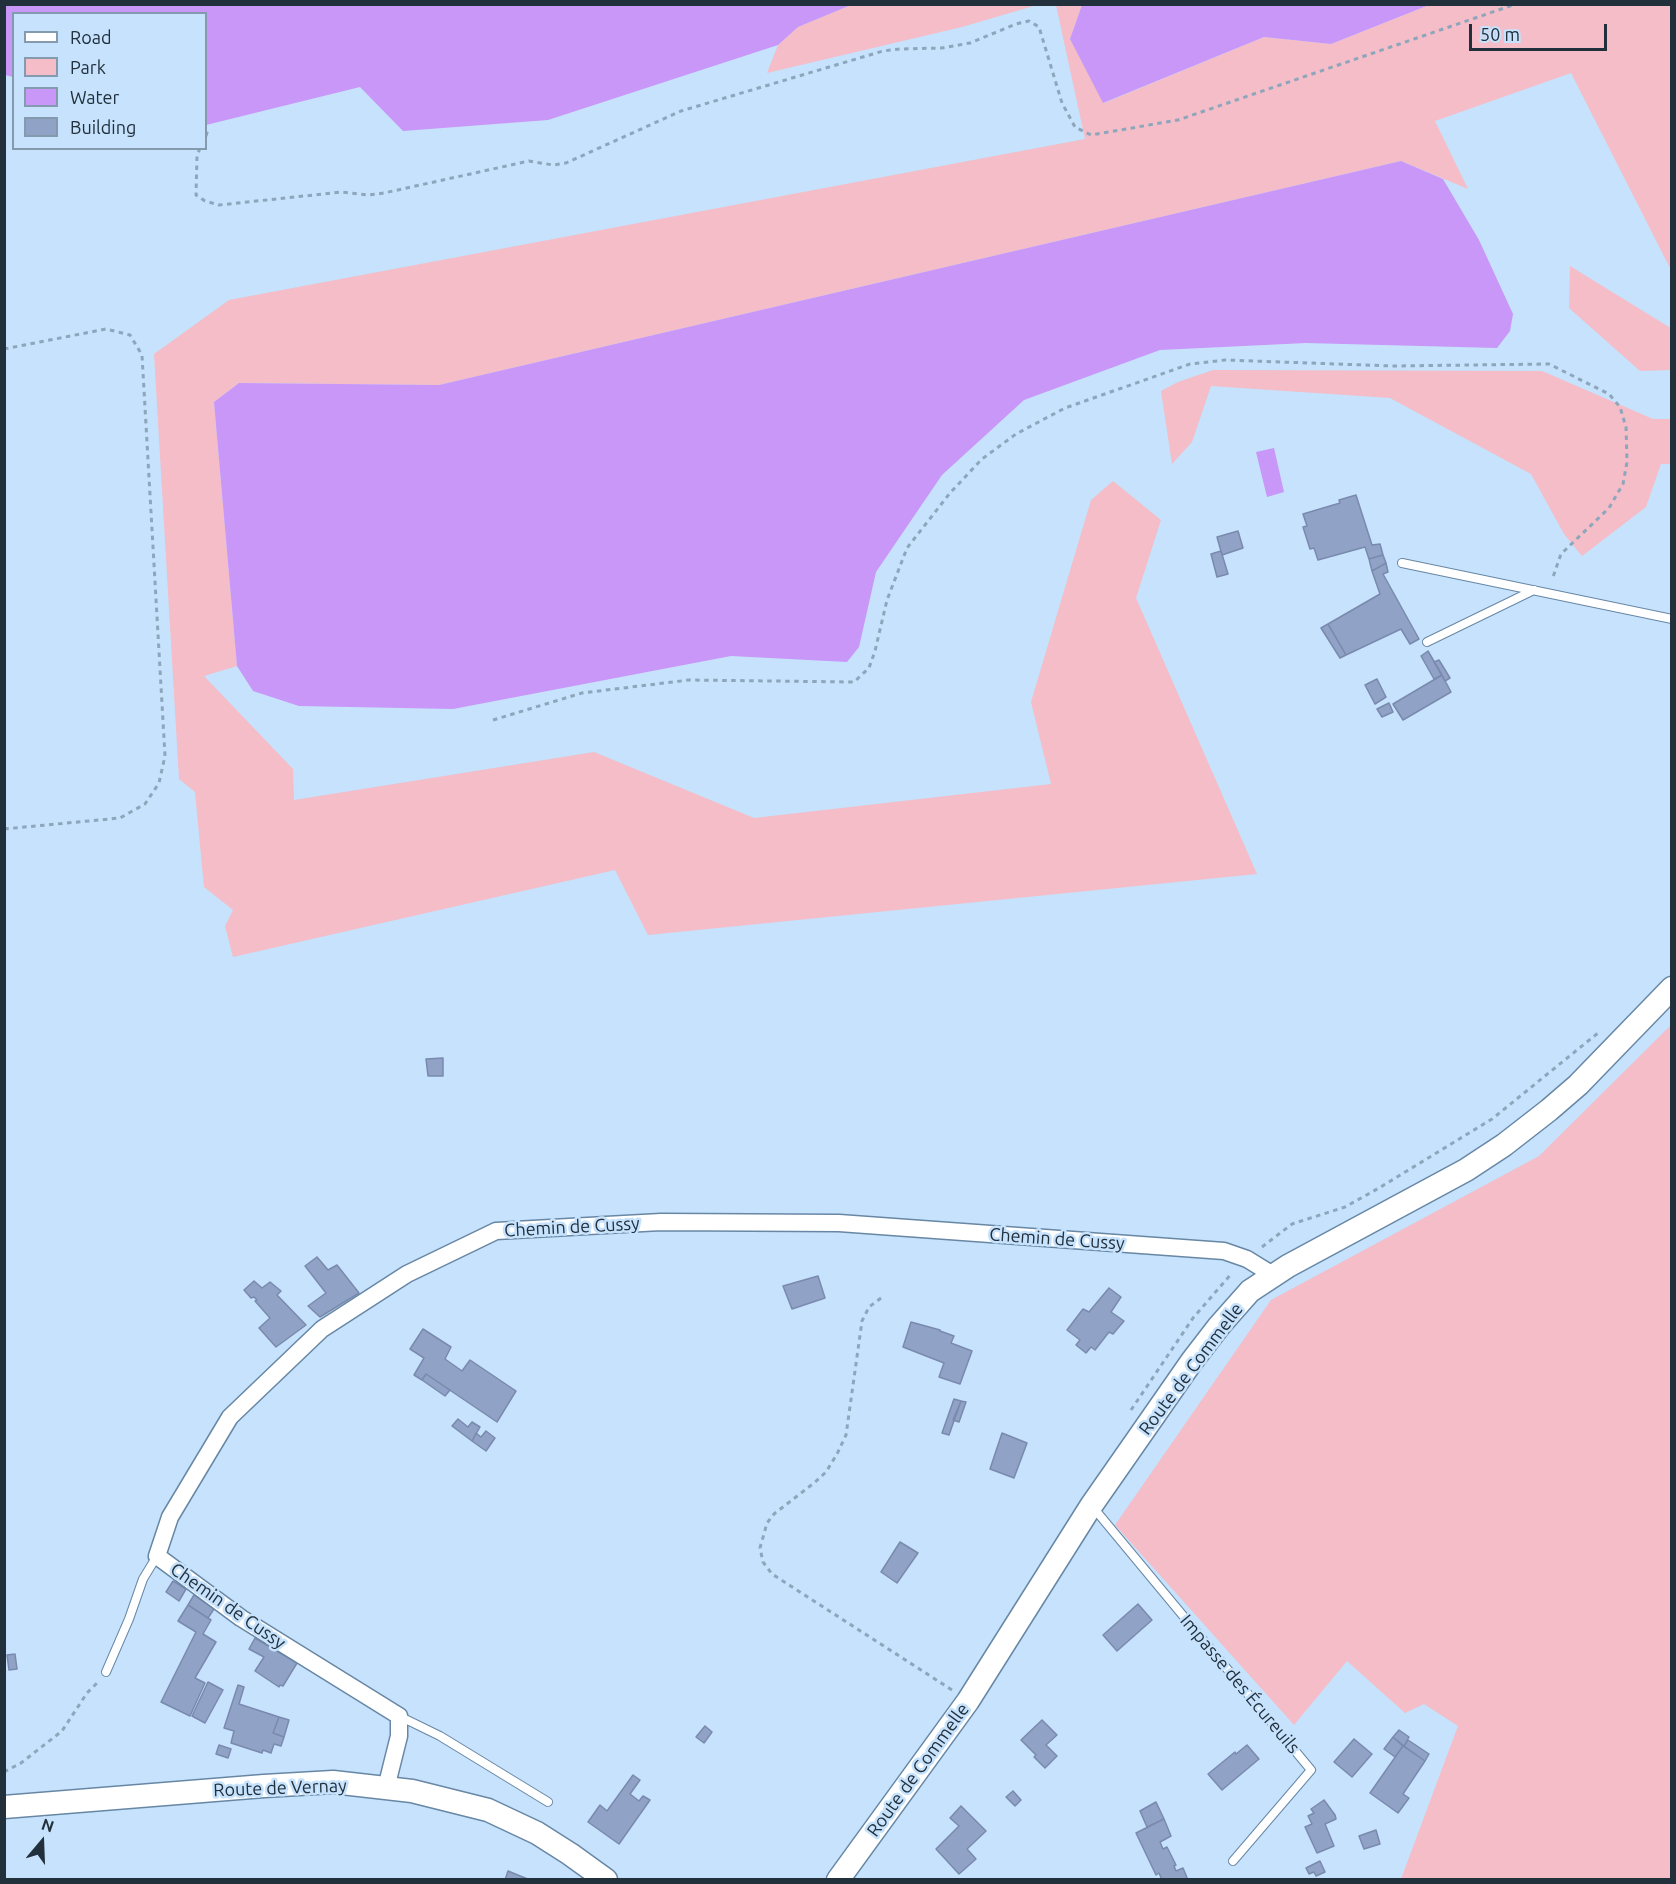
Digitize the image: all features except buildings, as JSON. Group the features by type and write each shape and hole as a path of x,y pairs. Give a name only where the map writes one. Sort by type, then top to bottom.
{"street":[{"name":"Route de Commelle","path":"838,1880 968,1701 1091,1506 1192,1361 1219,1326 1251,1291 1273,1275 1466,1170 1504,1144 1578,1085 1671,988"},
{"name":"Chemin de Cussy","path":"399,1716 241,1618 157,1556 170,1517 230,1417 322,1329 406,1275 496,1231 661,1222 839,1223 1224,1251 1247,1259 1273,1275"},
{"path":"386,1788 399,1736 399,1716"},
{"name":"Route de Vernay","path":"4,1808 333,1782 412,1791 488,1810 537,1833 606,1880"}],"lane":[{"path":"1402,563 1671,619"},
{"path":"1427,642 1534,590"},
{"name":"Impasse des Écureuils","path":"1091,1506 1311,1770 1233,1861"},
{"path":"106,1672 143,1579 157,1556"},
{"path":"399,1716 440,1736 548,1802"}],"path":[{"path":"199,150 196,156 196,195 219,205 342,192 369,195 384,193 529,162 554,165 566,163 681,111 883,51 942,48 970,43 1029,21 1040,27 1062,103 1076,127 1091,135 1178,120 1516,4"},
{"path":"4,349 106,329 130,335 142,355 165,756 159,783 145,804 120,818 4,829"},
{"path":"494,720 582,693 689,680 854,682 869,668 887,600 907,548 950,493 982,459 1016,434 1065,408 1190,364 1225,360 1393,366 1549,364 1609,394 1620,407 1626,427 1627,462 1623,484 1609,508 1561,554 1547,593"},
{"path":"881,1298 869,1307 862,1322 846,1435 826,1472 766,1523 760,1548 763,1562 772,1574 968,1701"},
{"path":"4,1772 21,1763 62,1731 87,1693 106,1672"}],"green space":[{"path":"851,5 1037,5 962,27 767,73 778,45 798,27"},
{"path":"1056,5 1082,5 1070,39 1104,103 1264,37 1331,44 1429,5 1671,5 1671,270 1571,73 1435,121 1468,189 1401,161 439,385 239,383 214,402 237,666 204,676 293,769 294,800 594,752 754,818 1051,784 1031,702 1091,500 1113,481 1161,520 1136,598 1257,874 648,935 615,870 233,957 225,926 233,910 204,887 195,792 179,779 154,354 229,300 1085,139"},
{"path":"1570,266 1671,327 1671,370 1640,371 1569,308"},
{"path":"1213,370 1542,371 1653,419 1671,419 1671,464 1661,464 1646,507 1582,556 1564,534 1531,474 1390,398 1211,386 1192,442 1172,464 1161,391 1178,382"},
{"path":"1671,1025 1671,1879 1401,1879 1458,1726 1424,1704 1405,1713 1347,1661 1294,1725 1115,1525 1271,1300 1539,1156"}],"water":[{"path":"5,4 851,4 798,27 778,45 548,120 403,131 360,87 207,125 207,12 12,12 12,77 5,75"},
{"path":"1082,4 1429,5 1331,44 1264,37 1103,103 1070,39"},
{"path":"1401,161 1443,179 1479,240 1513,314 1510,331 1497,348 1306,343 1160,350 1024,400 942,475 876,572 859,647 847,662 731,656 453,709 299,706 253,691 237,666 214,402 239,383 439,385"},
{"path":"1274,448 1284,492 1267,497 1256,452"}]}
